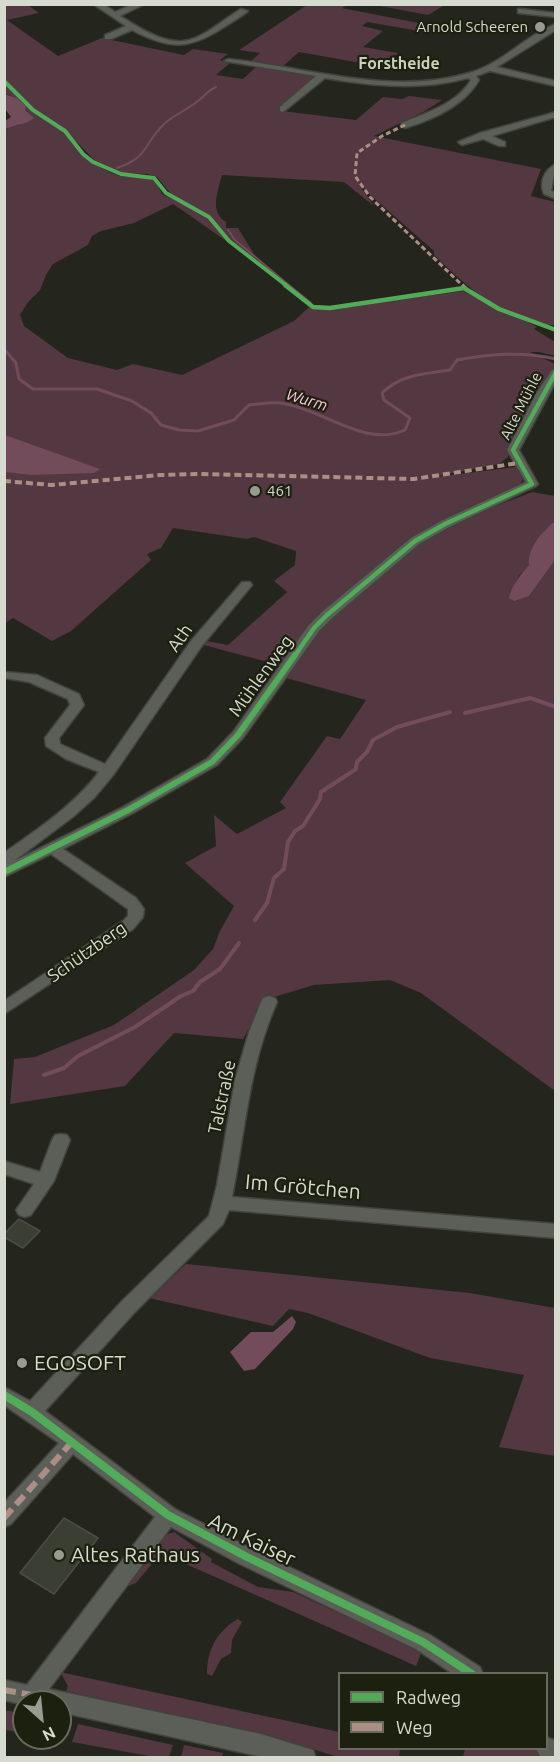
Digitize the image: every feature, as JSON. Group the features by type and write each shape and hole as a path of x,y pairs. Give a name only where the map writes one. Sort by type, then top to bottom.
{"street":[{"path":"96,4 151,35 175,42 190,42 244,11"},
{"path":"115,15 141,4"},
{"path":"228,61 402,85 424,84 470,75 490,68 511,57 555,25 552,20 554,11 521,11"},
{"path":"108,37 134,26"},
{"path":"151,35 162,30"},
{"path":"490,68 555,84"},
{"path":"283,109 323,75"},
{"path":"405,125 436,112 463,95 474,84 475,80 470,75"},
{"path":"462,142 555,114"},
{"path":"483,135 502,144"},
{"path":"555,167 548,176 546,187 547,192 555,196"},
{"name":"Alte Mühle","path":"532,484 526,471 518,463 513,450 555,372"},
{"name":"Mühlenweg","path":"4,872 203,769 238,735 314,628 327,615 415,541 445,524 532,484"},
{"name":"Ath","path":"4,861 69,813 89,795 109,771 196,644 246,585"},
{"path":"10,675 32,678 74,697 77,705 52,738 53,746 109,771"},
{"name":"Schützberg","path":"4,1009 128,925 135,917 136,909 130,902 52,848"},
{"name":"Talstraße","path":"223,1203 234,1125 259,1023 269,1002"},
{"path":"25,1209 45,1181 61,1140"},
{"path":"4,1167 45,1181"},
{"name":"Im Grötchen","path":"32,1412 129,1306 217,1219 223,1203 555,1231"},
{"name":"Am Kaiser","path":"4,1395 32,1412 168,1515 247,1557 423,1642 469,1672"},
{"path":"4,1518 71,1443"},
{"path":"36,1690 168,1515"},
{"path":"72,1704 261,1745 305,1758"}],"shaded area":[{"path":"5,5 28,5 39,13 7,20 58,56 102,38 184,55 193,49 228,54 220,60 230,63 216,75 243,79 258,65 259,62 250,62 260,53 239,50 307,5 347,5 342,8 444,28 436,34 367,22 362,26 383,31 363,47 398,53 383,67 299,52 281,68 318,75 282,111 356,120 383,97 402,99 409,96 442,100 374,136 541,169 531,196 555,202 555,325 538,324 522,319 537,327 534,329 555,342 555,356 530,352 555,364 555,384 518,427 509,447 508,457 499,464 428,478 516,467 523,478 519,487 428,529 402,545 316,617 279,665 204,645 207,641 228,645 287,592 274,581 295,565 296,551 254,537 247,539 173,528 161,548 147,554 151,560 71,631 52,641 13,618 5,623 5,129 19,125 32,116 25,110 26,105 17,98 5,94","holes":["65,133 68,133 96,162 120,173 147,174 157,177 176,200 163,195 153,178 120,176 96,165 76,148","222,175 344,182 374,206 359,185 434,251 434,255 459,278 502,310 463,291 325,309 309,307 294,321 182,375 133,364 117,370 68,358 24,326 20,315 28,302 40,290 53,264 88,245 92,236 101,231 134,223 173,204 257,259 238,228 226,228 226,222 218,213 216,201"]},
{"path":"375,5 445,5 428,15"},
{"path":"4,94 17,98 34,118 5,129 5,121 11,117 5,109"},
{"path":"4,435 100,469 94,473 31,475 5,472"},
{"path":"532,492 555,496 555,521 545,530 529,565 519,576 510,593 529,596 555,560 555,1091 421,993 390,980 314,985 274,997 267,996 243,1039 174,1033 125,1086 10,1104 14,1059 35,1057 114,1025 194,970 213,949 234,906 185,863 216,846 214,815 237,834 286,808 280,802 327,736 340,739 366,700 286,678 319,628 422,541 465,518"},
{"path":"555,521 555,560 529,596 514,601 509,598 510,594 517,580 529,565 533,546"},
{"path":"186,1264 470,1293 555,1308 555,1456 499,1447 524,1375 430,1358 308,1313 289,1309 273,1326 149,1298"},
{"path":"292,1316 296,1322 293,1329 255,1369 244,1371 230,1352 251,1332 273,1332"},
{"path":"174,1532 212,1559 211,1562 258,1587 293,1592 422,1651 416,1666 161,1553 136,1583 128,1586 127,1584 165,1535"},
{"path":"238,1619 242,1622 232,1640 231,1653 221,1659 212,1676 207,1674 211,1649 224,1629"},
{"path":"60,1672 338,1732 338,1750 400,1750 399,1757 338,1757 66,1690 68,1686"},
{"path":"4,1710 12,1712 12,1731 5,1730"},
{"path":"78,1724 173,1745 169,1757 160,1758 72,1742"},
{"path":"184,1745 223,1753 222,1757 181,1757"},
{"path":"465,1750 536,1750 541,1757 463,1757"}],"building":[{"path":"19,1219 40,1231 23,1248 4,1237 4,1234"},
{"name":"Altes Rathaus","path":"64,1518 98,1538 54,1594 20,1573"}],"waterway":[{"path":"117,168 140,155 167,121 216,87"},
{"path":"228,230 235,240 290,286"},
{"path":"288,285 310,303"},
{"name":"Wurm","path":"4,349 16,363 19,379 33,389 97,389 132,401 151,413 161,425 179,430 198,431 234,420 249,405 277,403 301,408 360,432 375,435 405,430 410,418 384,400 382,393 405,378 450,370 457,360 482,356 519,354 556,359"},
{"path":"465,713 530,698 556,707"},
{"path":"255,920 267,903 274,878 284,869 288,842 295,831 303,826 320,799 321,792 356,769 357,762 367,752 373,740 397,727 450,712"},
{"path":"44,1075 64,1068 78,1056 135,1027 181,996 193,991 200,982 220,969 239,943"}],"marked path":[{"path":"405,125 382,136 357,153 355,176 370,197 467,290"},
{"path":"4,481 52,485 160,475 201,474 414,479 518,463"},
{"path":"4,1518 71,1443"},
{"path":"4,1690 12,1691"}],"cycle path":[{"path":"4,81 33,110 65,131 83,154 93,162 121,174 154,178 166,193 209,217 229,241 313,307 330,308 464,288 499,309 556,330"},
{"path":"4,872 128,810 212,762 238,735 314,628 327,615 415,541 445,524 532,484 513,450 556,372"},
{"path":"4,1395 32,1412 168,1515 247,1557 423,1642 469,1672"}],"place":[{"name":"Arnold Scheeren","path":"540,27"},
{"name":"461","path":"255,491"},
{"name":"EGOSOFT","path":"22,1363"},
{"name":"Altes Rathaus","path":"59,1555"}],"district":[{"name":"Forstheide","path":"399,64"}]}
